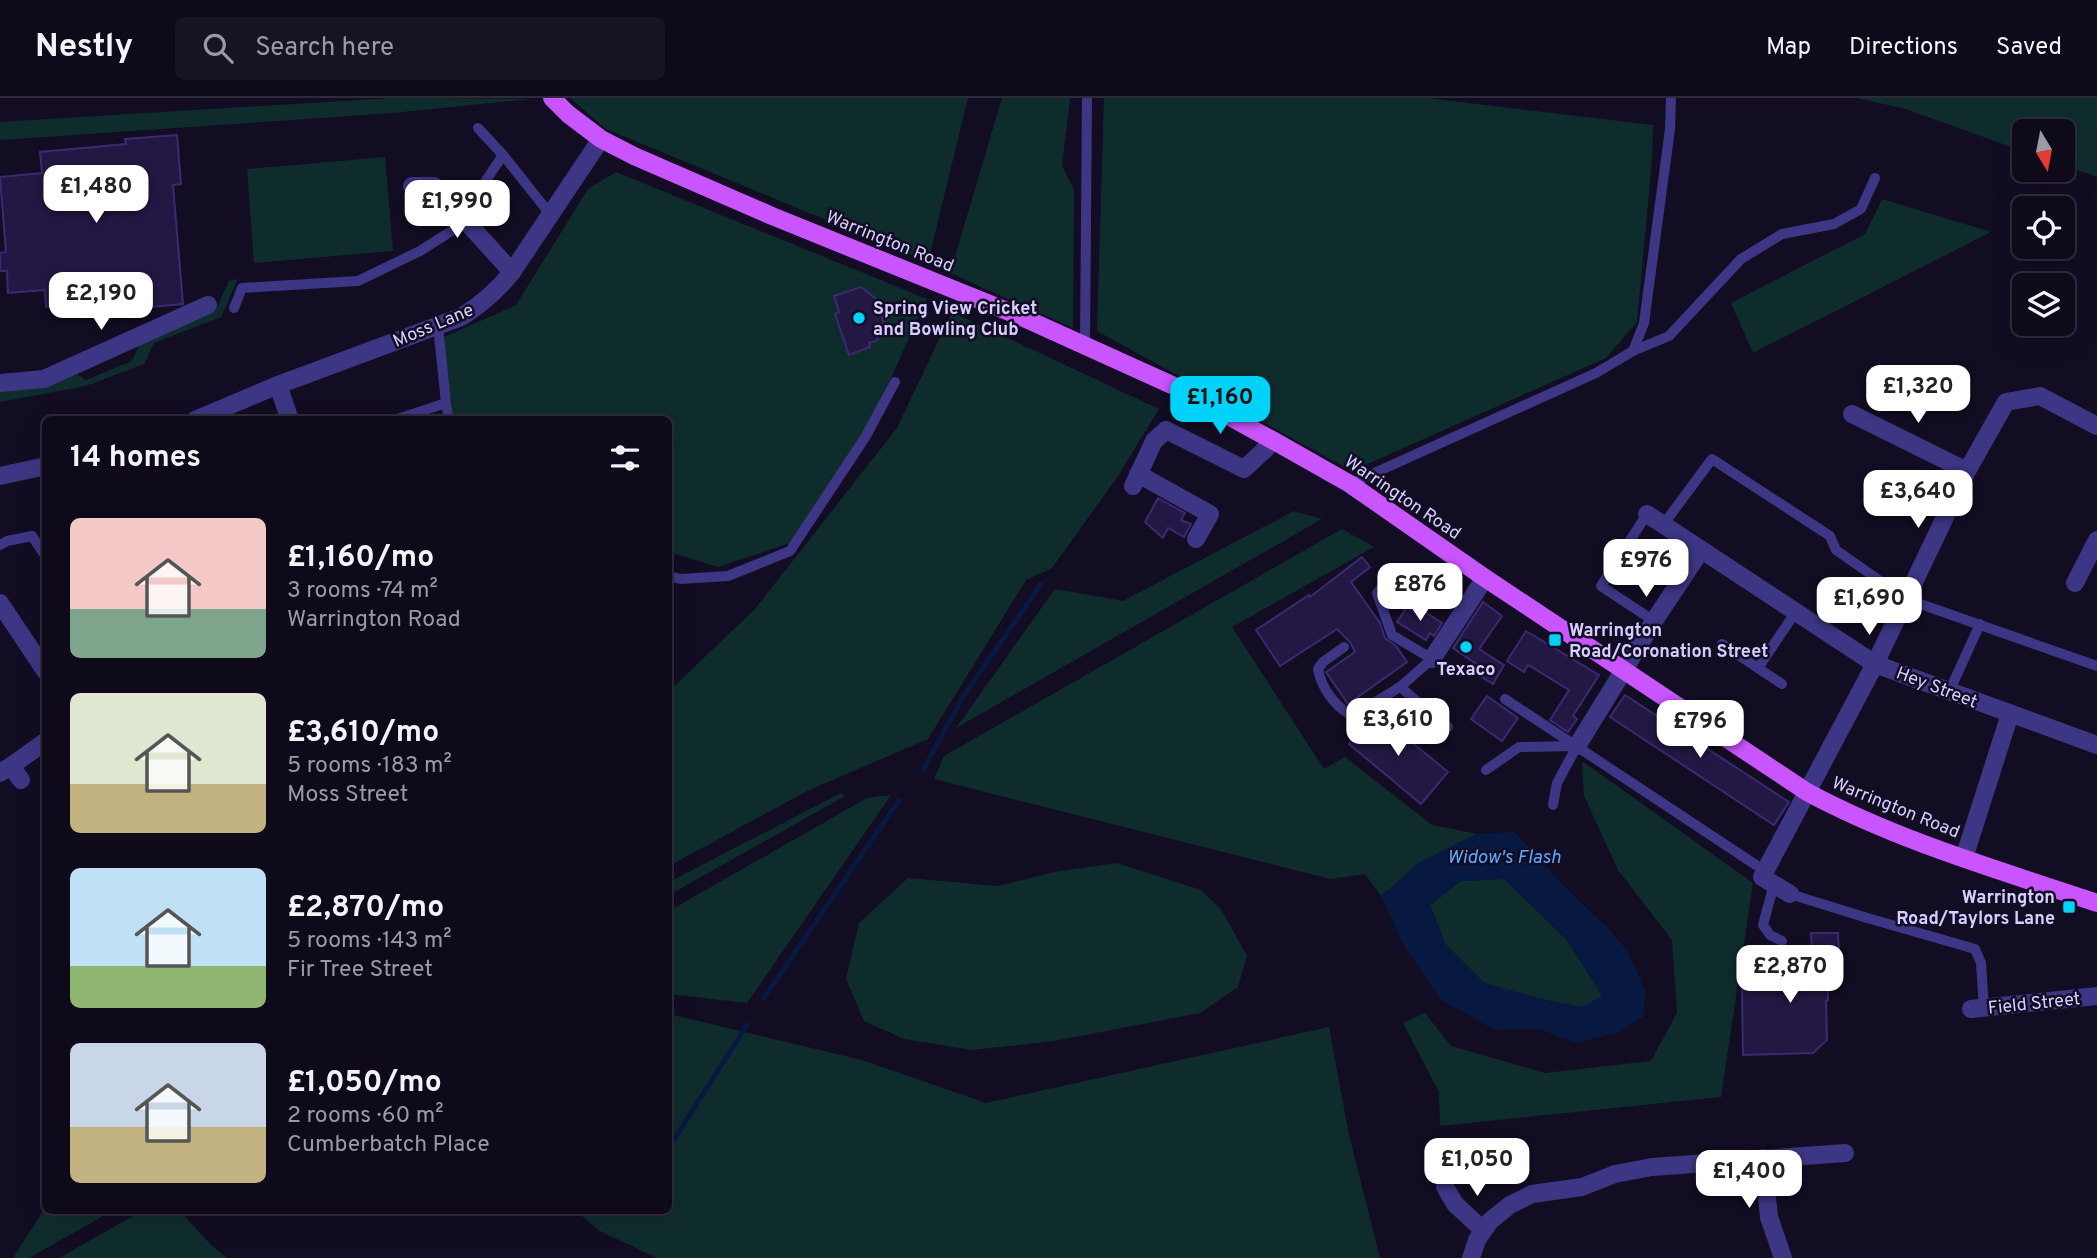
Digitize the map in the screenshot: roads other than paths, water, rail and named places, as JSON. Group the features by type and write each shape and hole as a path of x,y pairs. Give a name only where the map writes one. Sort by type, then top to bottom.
{"main road":[{"name":"Warrington Road","path":"552,98 601,139 634,156 1084,345 1174,386 1274,440 1350,484 1623,670 1807,792 1845,813 1902,836 2097,903"}],"street":[{"name":"Moss Lane","path":"204,416 278,385 461,317 481,305 512,272 601,139"},
{"path":"412,186 434,186 512,272"},
{"path":"0,383 44,379 208,305"},
{"path":"278,385 289,416"},
{"path":"1790,894 1769,878 1807,792 1875,664 1967,471 2006,402 2040,396 2097,426"},
{"path":"1852,414 1967,471"},
{"path":"1196,539 1210,514 1136,480 1154,441 1166,430 1244,469 1274,440"},
{"path":"0,476 42,467"},
{"name":"Hey Street","path":"1647,514 1875,664 2097,745"},
{"path":"2085,577 2097,540"},
{"path":"1577,746 1701,550"},
{"path":"1432,659 1485,578"},
{"path":"0,603 42,666"},
{"path":"1964,858 2010,714"},
{"path":"10,773 42,745"},
{"name":"Field Street","path":"1977,1009 2097,996"},
{"path":"1471,1258 1483,1230 1490,1221 1520,1199 1544,1191 1582,1187 1632,1170 1845,1153"},
{"path":"1763,1158 1769,1217 1783,1258"},
{"path":"1445,1187 1455,1205 1483,1230"}],"lane":[{"path":"1084,345 1087,98"},
{"path":"1633,351 1644,323 1670,129 1671,98"},
{"path":"478,128 550,214"},
{"path":"234,308 242,288 358,281 420,251 465,219 503,155"},
{"path":"1350,484 1596,373 1633,351 1669,336 1741,260 1782,234 1834,224 1861,209 1875,178"},
{"path":"438,326 448,416"},
{"path":"672,577 681,579 728,576 790,551 866,436 895,382"},
{"path":"407,416 446,403"},
{"path":"1663,525 1712,459 1830,536 1836,550 1906,599 2097,666"},
{"path":"1647,514 1601,586 1654,621"},
{"path":"0,545 32,536 42,551"},
{"path":"1343,647 1318,669 1320,679 1339,708 1349,714 1359,712 1400,687 1432,659 1392,635 1377,593 1396,572 1438,599"},
{"path":"1758,668 1796,612"},
{"path":"1949,692 1980,624"},
{"path":"1722,644 1782,684"},
{"path":"1400,687 1448,727"},
{"path":"1505,699 1769,878 1763,926 1770,935 1782,941"},
{"path":"1486,770 1519,747 1577,746"},
{"path":"1553,805 1557,783 1577,746"},
{"path":"1790,894 1975,949 1981,963 1977,1009"}],"water":[{"name":"Widow's Flash","path":"1514,832 1607,927 1626,949 1645,989 1644,1016 1619,1032 1576,1043 1539,1029 1495,1030 1440,999 1404,946 1381,896 1420,862 1477,834","holes":["1504,879 1566,939 1602,996 1582,1007 1484,983 1446,945 1430,905 1461,881"]}],"waterway":[{"path":"923,770 963,697 1041,584"},
{"path":"764,998 899,800"},
{"path":"673,1141 747,1025"}],"place":[{"name":"Spring View Cricket and Bowling Club","path":"859,318"},
{"name":"Warrington Road/Coronation Street","path":"1555,640"},
{"name":"Texaco","path":"1466,647"},
{"name":"Warrington Road/Taylors Lane","path":"2069,907"}]}
